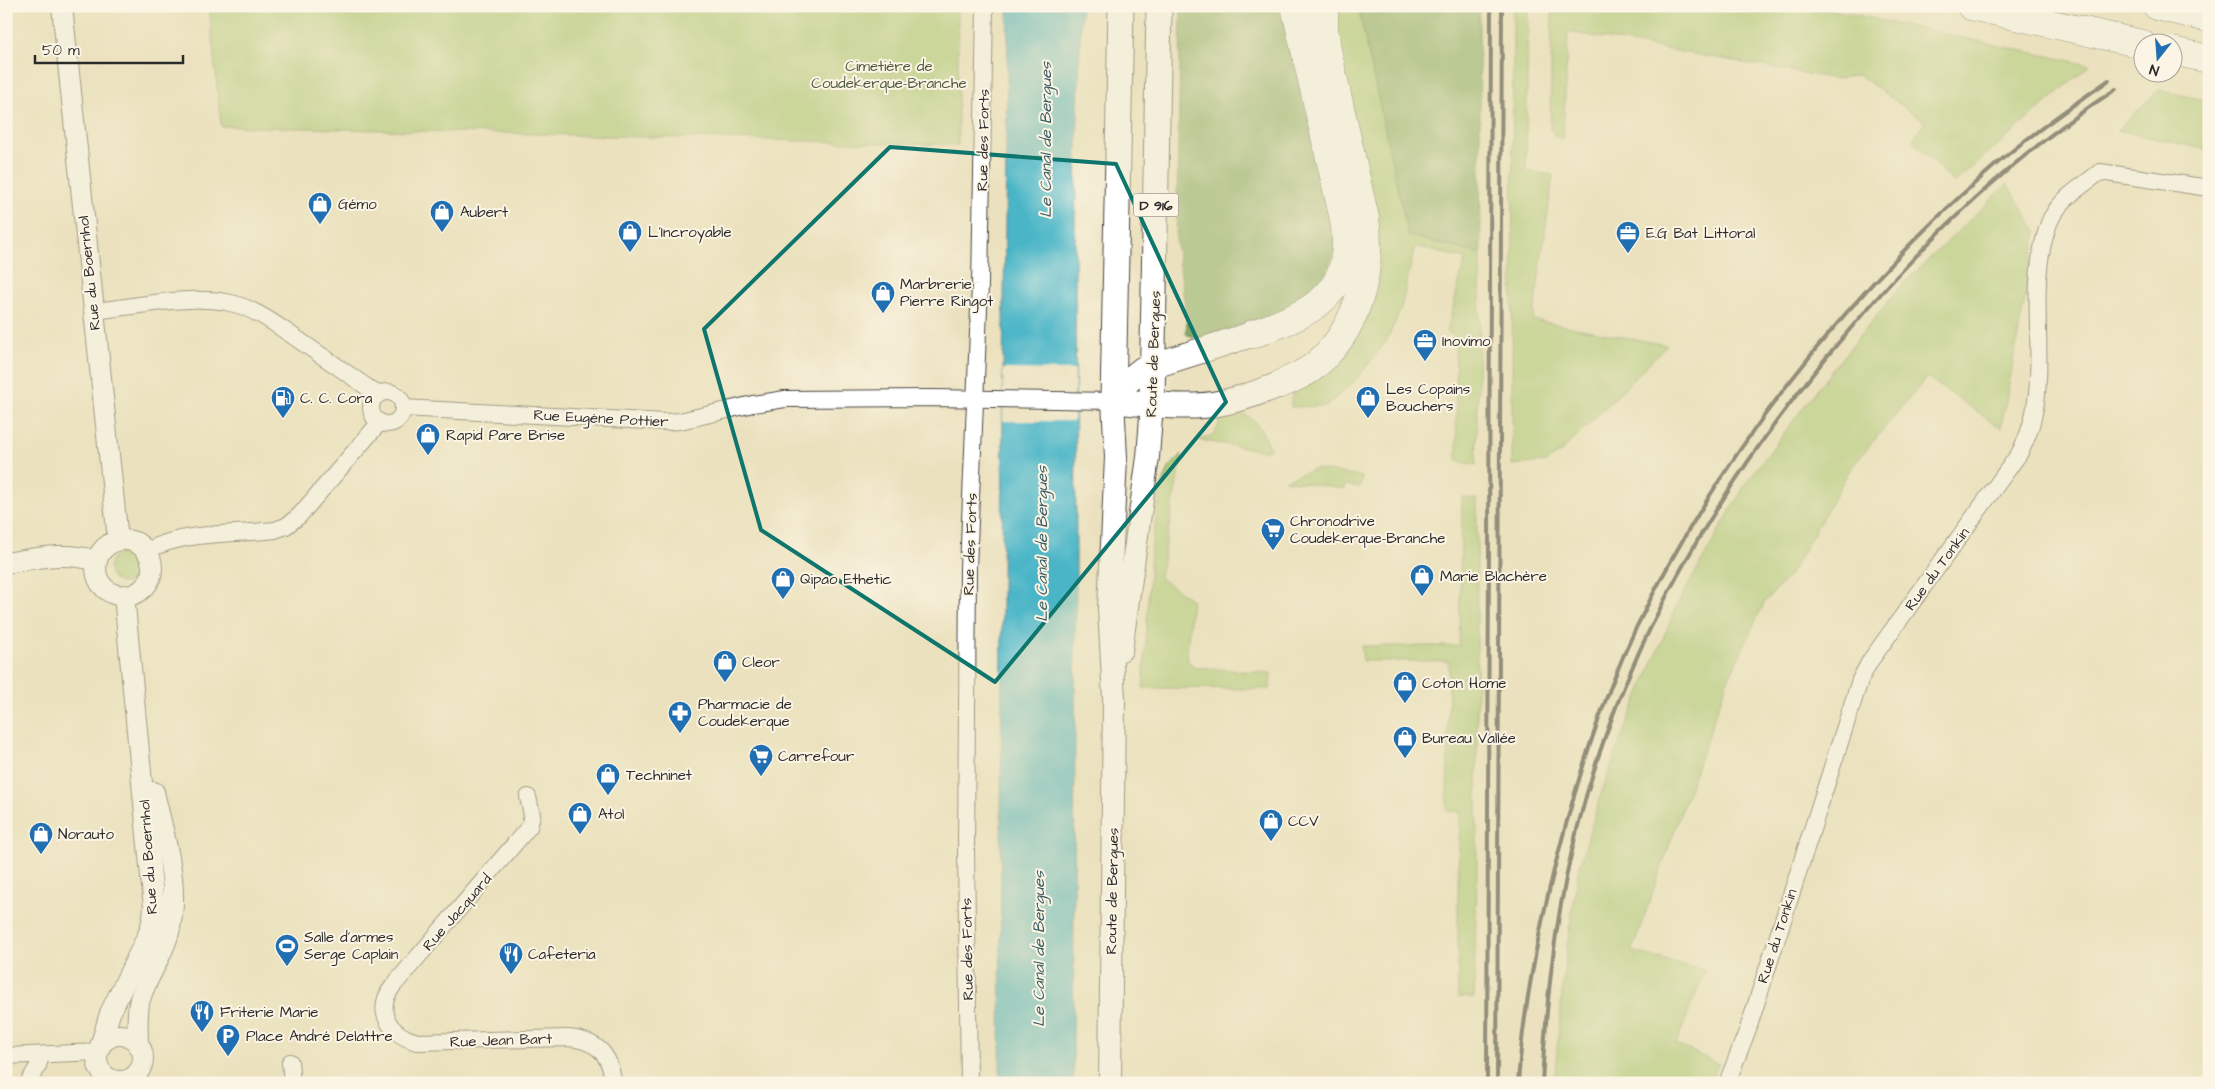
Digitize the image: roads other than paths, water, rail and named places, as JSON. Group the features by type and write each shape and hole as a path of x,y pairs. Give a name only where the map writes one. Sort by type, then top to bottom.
{"highway":[{"path":"1253,334 1292,320 1320,303 1340,275 1347,248 1343,215 1295,6"},
{"path":"1281,384 1309,369 1334,346 1348,325 1359,301 1366,267 1365,218 1327,50 1324,6"},
{"path":"2157,6 2209,18"},
{"path":"2200,6 2209,8"},
{"path":"1983,9 2132,49"},
{"path":"2182,57 2196,66"}],"main road":[{"name":"Route de Bergues","path":"1110,1083 1114,699 1109,608 1116,457 1114,401 1121,6"},
{"name":"Route de Bergues","path":"1114,699 1148,458 1152,403 1159,6"},
{"path":"1253,334 1153,365 1127,380 1119,390 1114,401 1193,406 1218,404 1281,384"}],"street":[{"name":"Rue du Boernhol","path":"62,6 118,540"},
{"name":"Rue des Forts","path":"969,1083 966,850 968,568 980,285 985,6"},
{"name":"Rue du Tonkin","path":"1726,1083 1748,1028 1860,680 1870,661 2019,454 2028,435 2035,408 2038,382 2039,266 2050,220 2062,203 2100,172 2209,188"},
{"path":"93,311 195,300 236,305 255,312 275,324 378,396"},
{"path":"386,392 395,394 400,399 403,408 402,414 396,422 387,424 380,422 374,417 372,410 373,401 386,392"},
{"name":"Rue Eugène Pottier","path":"403,408 672,422 785,399 999,398 1114,401"},
{"path":"147,551 161,543 177,540 268,531 286,526 299,516 380,422"},
{"path":"118,540 134,542 147,551 152,566 149,581 138,592 124,595 112,593 104,586 98,576 97,561 104,549 118,540"},
{"path":"6,563 60,555 76,555 97,561"},
{"name":"Rue du Boernhol","path":"99,1050 108,1018 148,935 153,915 153,893 124,595"},
{"name":"Rue du Boernhol","path":"136,717 166,843 172,876 173,900 167,938 140,1000 138,1045"},
{"name":"Rue Jacquard","path":"393,1027 386,1018 384,1009 390,990 529,827 532,816 528,797"},
{"name":"Rue Jean Bart","path":"393,1027 406,1038 422,1042 574,1038 594,1046 608,1059 613,1083"},
{"path":"117,1036 129,1037 138,1045 142,1058 135,1078 107,1080 98,1064 99,1050 106,1040 117,1036"},
{"path":"6,1056 99,1050"},
{"path":"28,1083 38,1066 40,1055"},
{"path":"290,1062 292,1083"}],"water":[{"name":"Le Canal de Bergues","path":"1008,6 1081,6 1075,224 1076,570 1073,1083 1000,1083 1003,369"}],"railway":[{"path":"1487,1083 1491,6"},
{"path":"1497,1083 1502,6"},
{"path":"1518,1083 1527,1004 1541,926 1561,843 1579,780 1610,688 1636,628 1668,565 1745,443 1833,328 1882,274 1932,223 1999,162 2109,80"},
{"path":"1542,1083 1549,993 1560,907 1579,823 1605,737 1623,690 1643,644 1689,555 1742,470 1771,429 1835,346 1871,305 1946,226 1986,189 2028,153 2116,89"}],"place":[{"name":"Gémo","path":"320,225"},
{"name":"Aubert","path":"442,233"},
{"name":"L'Incroyable","path":"630,253"},
{"name":"E.G Bat Littoral","path":"1628,254"},
{"name":"Marbrerie Pierre Ringot","path":"883,314"},
{"name":"Inovimo","path":"1425,362"},
{"name":"C. C. Cora","path":"283,419"},
{"name":"Les Copains Bouchers","path":"1368,419"},
{"name":"Rapid Pare Brise","path":"428,456"},
{"name":"Chronodrive Coudekerque-Branche","path":"1273,551"},
{"name":"Marie Blachère","path":"1422,597"},
{"name":"Qipao Ethetic","path":"783,600"},
{"name":"Cleor","path":"725,683"},
{"name":"Coton Home","path":"1405,704"},
{"name":"Pharmacie de Coudekerque","path":"680,734"},
{"name":"Bureau Vallée","path":"1405,759"},
{"name":"Carrefour","path":"761,777"},
{"name":"Techninet","path":"608,796"},
{"name":"Atol","path":"580,835"},
{"name":"CCV","path":"1271,842"},
{"name":"Norauto","path":"41,855"},
{"name":"Salle d'armes Serge Caplain","path":"287,967"},
{"name":"Cafeteria","path":"511,975"},
{"name":"Friterie Marie","path":"202,1033"},
{"name":"Place André Delattre","path":"228,1057"}],"park label":[{"name":"Cimetière de Coudekerque-Branche","path":"889,74"}]}
